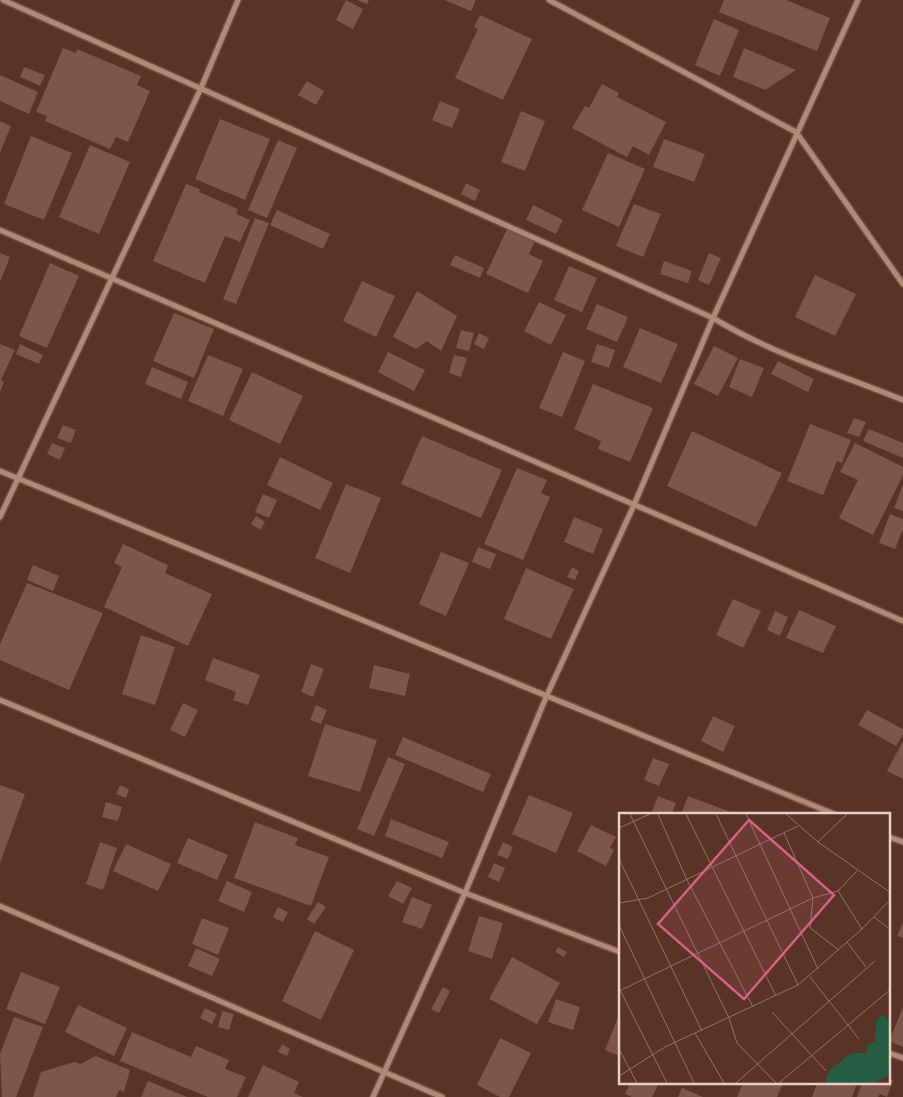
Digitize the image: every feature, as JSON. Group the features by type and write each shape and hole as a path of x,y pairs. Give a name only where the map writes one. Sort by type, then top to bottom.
{"street":[{"path":"3,0 713,318 741,335 780,353 903,400"},
{"path":"0,517 201,88 238,0"},
{"path":"549,0 796,132 903,284"},
{"path":"373,1097 465,893 547,695 634,505 713,318 796,132 858,0"},
{"path":"0,230 903,621"},
{"path":"0,471 832,813"},
{"path":"0,700 465,893 619,952"},
{"path":"890,836 903,842"},
{"path":"0,906 442,1097"},
{"path":"890,1053 903,1058"}],"building":[{"path":"346,0 363,9 353,29 336,20"},
{"path":"357,0 369,0 367,4"},
{"path":"444,0 476,0 471,11"},
{"path":"724,0 786,0 830,18 817,51 719,12"},
{"path":"480,15 532,39 503,100 455,78 478,29 474,27"},
{"path":"714,19 739,30 720,76 695,65"},
{"path":"63,48 76,53 77,49 141,76 137,85 150,91 128,142 116,137 110,149 45,121 47,116 36,112"},
{"path":"744,48 796,70 765,90 733,77"},
{"path":"24,67 45,75 40,86 20,77"},
{"path":"0,75 38,92 29,114 0,101"},
{"path":"307,81 324,91 316,105 298,95"},
{"path":"602,84 619,93 617,97 666,122 649,155 633,146 627,157 572,128 585,106 589,108"},
{"path":"440,101 460,109 452,128 432,120"},
{"path":"521,111 545,121 525,171 501,162"},
{"path":"220,119 270,139 245,200 195,179"},
{"path":"0,121 11,126 0,153"},
{"path":"31,136 72,153 44,220 4,204"},
{"path":"664,139 705,154 694,182 653,167"},
{"path":"278,140 297,148 267,218 248,210"},
{"path":"90,145 130,162 99,234 59,217"},
{"path":"608,153 645,169 619,227 582,210"},
{"path":"466,183 480,190 475,201 461,194"},
{"path":"186,184 200,189 199,192 238,209 236,214 250,220 240,242 225,236 205,283 153,261"},
{"path":"634,204 661,214 643,257 616,246"},
{"path":"533,205 563,220 556,234 526,220"},
{"path":"277,210 330,234 323,249 270,225"},
{"path":"255,218 269,223 236,304 223,299"},
{"path":"508,227 536,239 529,254 543,261 528,293 486,274"},
{"path":"0,253 10,257 0,282"},
{"path":"709,253 721,258 709,285 698,280"},
{"path":"455,255 484,268 480,278 450,265"},
{"path":"664,261 692,271 688,283 660,274"},
{"path":"50,263 79,276 47,348 19,336"},
{"path":"569,266 597,278 582,312 554,300"},
{"path":"815,275 856,294 835,336 795,317"},
{"path":"362,281 395,296 376,337 343,321"},
{"path":"417,291 457,316 441,351 427,341 416,349 393,337"},
{"path":"539,302 566,315 551,345 524,331"},
{"path":"597,304 628,317 617,342 586,329"},
{"path":"174,313 214,329 194,378 153,361"},
{"path":"640,328 678,344 661,383 623,367"},
{"path":"461,330 474,333 469,351 456,348"},
{"path":"479,333 489,338 484,349 474,344"},
{"path":"0,344 15,350 1,380 4,382 0,392"},
{"path":"20,344 43,355 39,364 16,354"},
{"path":"597,344 615,350 609,368 591,362"},
{"path":"714,346 738,358 718,396 694,384"},
{"path":"388,352 425,370 414,391 378,372"},
{"path":"563,352 585,361 562,417 539,408"},
{"path":"208,355 243,369 223,416 188,401"},
{"path":"454,355 467,358 461,377 449,373"},
{"path":"740,359 764,368 752,397 729,387"},
{"path":"778,361 814,379 808,392 771,374"},
{"path":"152,367 188,382 181,399 145,384"},
{"path":"252,372 303,396 280,444 229,420"},
{"path":"593,384 653,408 630,462 598,449 601,441 574,429"},
{"path":"854,418 866,422 859,437 847,433"},
{"path":"810,424 851,440 842,463 837,461 823,495 787,481"},
{"path":"63,425 76,430 71,443 57,438"},
{"path":"869,429 903,443 903,458 863,441"},
{"path":"692,431 782,473 756,527 667,486"},
{"path":"422,436 502,470 481,518 401,484"},
{"path":"52,443 65,448 60,460 47,454"},
{"path":"855,443 903,467 903,475 873,535 839,518 858,480 840,472"},
{"path":"280,457 333,483 320,510 267,485"},
{"path":"517,468 547,480 541,493 550,497 523,560 484,544"},
{"path":"346,484 381,498 350,573 315,558"},
{"path":"903,485 903,511 894,508"},
{"path":"263,494 277,500 269,518 255,512"},
{"path":"890,514 903,519 903,529 895,549 879,543"},
{"path":"256,516 265,522 260,530 251,524"},
{"path":"574,517 603,529 593,554 564,542"},
{"path":"123,544 168,565 165,573 212,594 188,646 104,607 122,567 114,563"},
{"path":"478,547 496,554 490,569 472,562"},
{"path":"441,552 469,563 446,616 419,604"},
{"path":"33,565 59,576 53,591 27,580"},
{"path":"572,567 579,571 575,580 567,577"},
{"path":"526,568 574,589 551,639 504,619"},
{"path":"27,583 103,613 69,690 0,660 0,644"},
{"path":"733,599 761,611 743,648 716,635"},
{"path":"799,610 836,626 823,653 786,638"},
{"path":"775,611 788,617 780,636 767,630"},
{"path":"141,635 175,647 155,705 122,694"},
{"path":"213,658 260,675 248,705 233,700 236,692 205,680"},
{"path":"311,664 324,669 313,697 301,692"},
{"path":"374,665 410,674 405,696 369,688"},
{"path":"183,703 198,710 185,737 170,730"},
{"path":"316,705 327,710 321,724 310,720"},
{"path":"867,710 903,729 903,734 896,746 858,725"},
{"path":"713,716 735,726 723,752 701,741"},
{"path":"325,724 377,740 360,792 308,776"},
{"path":"403,737 491,774 483,792 395,755"},
{"path":"903,741 903,779 887,771"},
{"path":"388,757 405,764 374,836 357,829"},
{"path":"653,758 669,764 659,786 644,780"},
{"path":"0,785 25,794 0,863"},
{"path":"120,785 129,789 126,798 116,794"},
{"path":"529,795 573,813 556,853 512,834"},
{"path":"658,796 676,803 672,813 651,813"},
{"path":"688,796 733,813 681,813"},
{"path":"106,802 122,807 118,821 102,817"},
{"path":"391,819 449,842 442,858 385,836"},
{"path":"255,822 298,838 295,845 329,857 311,906 234,878"},
{"path":"591,825 616,837 610,848 614,850 606,866 577,851"},
{"path":"188,838 228,855 217,880 177,863"},
{"path":"100,842 117,848 103,890 86,884"},
{"path":"503,842 513,847 508,859 497,855"},
{"path":"126,844 171,864 158,891 113,871"},
{"path":"494,863 505,868 499,882 488,877"},
{"path":"227,881 252,892 244,912 218,901"},
{"path":"397,881 412,888 403,904 388,896"},
{"path":"412,897 432,905 422,929 402,922"},
{"path":"318,902 326,907 314,924 307,919"},
{"path":"278,907 288,912 283,922 273,917"},
{"path":"479,916 503,923 492,959 468,951"},
{"path":"202,918 229,928 218,955 192,944"},
{"path":"903,923 903,938 897,936"},
{"path":"315,931 354,950 321,1020 282,1001"},
{"path":"558,947 567,952 564,957 555,952"},
{"path":"196,948 220,959 212,976 188,966"},
{"path":"512,957 560,983 537,1024 489,999"},
{"path":"21,972 60,987 45,1024 6,1009"},
{"path":"443,987 450,991 439,1013 431,1009"},
{"path":"556,999 580,1007 573,1030 548,1022"},
{"path":"78,1005 127,1028 114,1056 65,1032"},
{"path":"903,1007 903,1047 890,1041"},
{"path":"205,1008 217,1014 212,1024 200,1018"},
{"path":"222,1011 234,1014 229,1030 218,1027"},
{"path":"619,1015 619,1056 605,1050"},
{"path":"14,1017 43,1027 16,1097 2,1097 0,1054"},
{"path":"132,1032 191,1057 196,1046 229,1060 225,1069 246,1077 237,1097 208,1097 120,1061"},
{"path":"500,1038 531,1053 509,1097 500,1097 477,1085"},
{"path":"282,1044 290,1049 287,1056 278,1052"},
{"path":"96,1056 130,1070 124,1092 119,1090 116,1097 33,1097 41,1072 74,1062 80,1064"},
{"path":"263,1065 299,1082 294,1093 303,1097 248,1097"},
{"path":"890,1079 893,1080 887,1097 880,1094 878,1097 857,1097 862,1084 890,1084"},
{"path":"148,1081 187,1097 141,1097"},
{"path":"630,1084 658,1084 652,1097 632,1097 625,1094"},
{"path":"743,1084 783,1084 777,1097 737,1097"},
{"path":"817,1084 857,1084 852,1097 812,1097"},
{"path":"682,1088 703,1097 678,1097"}]}
